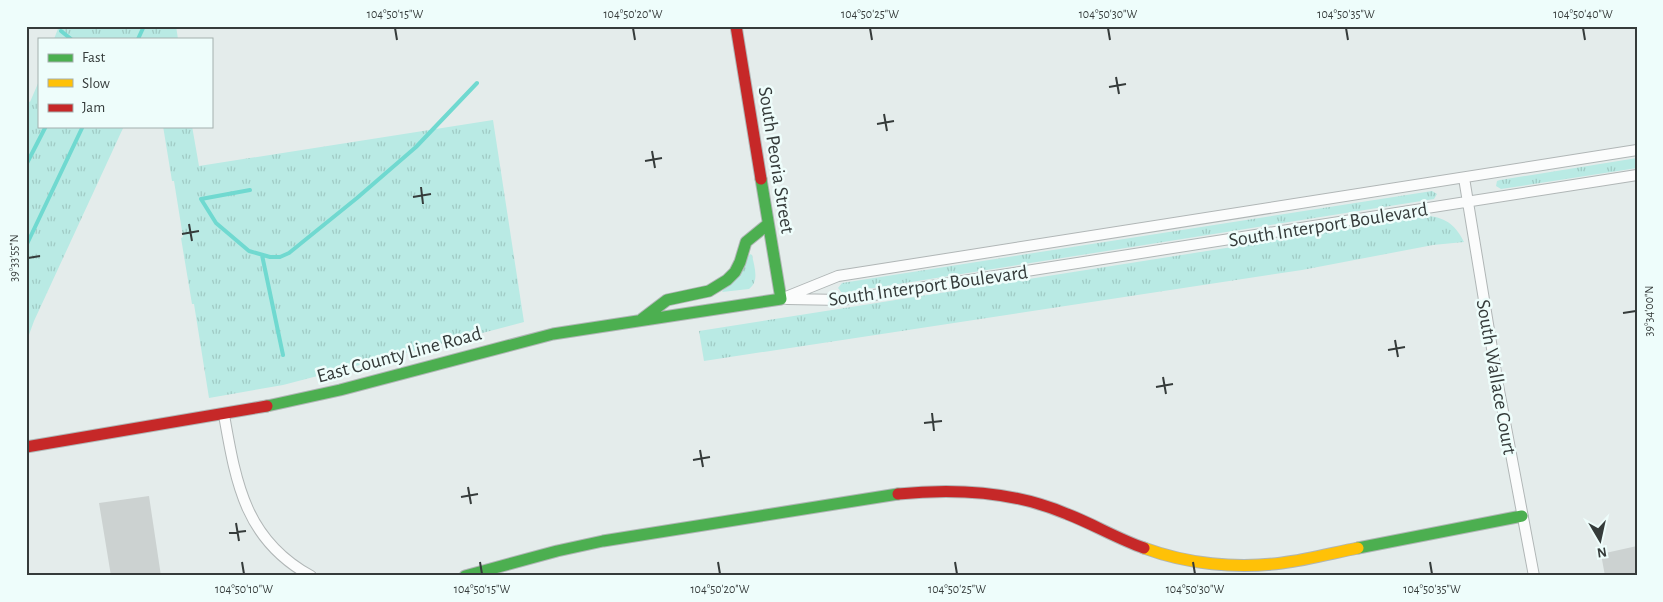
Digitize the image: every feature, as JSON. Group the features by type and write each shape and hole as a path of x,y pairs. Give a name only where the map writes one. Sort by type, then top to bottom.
{"main road":[{"name":"South Peoria Street","path":"736,26 781,299"},
{"path":"641,320 667,300 709,291 727,280 735,272 740,262 746,242 768,224"},
{"name":"East County Line Road","path":"26,447 224,415 305,399 552,334 781,299"},
{"path":"465,576 557,551 603,541 896,494 945,490 987,492 1027,500 1078,518 1159,554 1199,562 1226,564 1261,565 1282,563 1522,516"}],"street":[{"name":"South Interport Boulevard","path":"781,299 838,276 1637,150"},
{"name":"South Interport Boulevard","path":"781,299 842,300 1637,175"},
{"name":"South Wallace Court","path":"1464,178 1498,385 1534,576"},
{"path":"224,415 235,474 251,517 261,533 277,551 311,576"}],"green space":[{"path":"59,26 176,26 178,38 54,38"},
{"path":"38,83 38,128 123,128 34,321 26,343 26,105 28,101 30,102"},
{"path":"493,120 524,322 283,385 209,398 181,238 183,237 174,181 172,181 163,128 192,128 199,166"},
{"path":"1637,158 1637,168 1501,189 1496,186 1497,181 1500,180"},
{"path":"1432,191 1437,194 1434,199 842,293 838,288 842,283"},
{"path":"1429,216 1446,221 1458,231 1464,242 1433,245 1302,270 704,361 699,331"},
{"path":"750,254 752,255 755,273 752,286 749,289 722,292"}],"building":[{"path":"149,496 161,576 111,576 99,503"},
{"path":"1637,546 1637,576 1605,576 1601,554"}],"waterway":[{"path":"138,38 144,26"},
{"path":"61,31 70,38"},
{"path":"250,190 201,199 216,223 249,251 270,257 280,257 289,253 416,147 477,83"},
{"path":"26,165 45,128"},
{"path":"26,246 82,128"},
{"path":"262,255 283,355"}],"traffic: fast":[{"path":"267,406 340,390 553,334 781,299 761,179"},
{"path":"642,319 667,300 709,291 727,280 735,272 746,242 768,224"},
{"path":"465,576 557,551 603,541 898,494"},
{"path":"1358,548 1522,516"}],"traffic: slow":[{"path":"1144,548 1177,558 1229,565 1265,565 1291,562 1358,548"}],"traffic: jam":[{"path":"736,26 761,179"},
{"path":"26,447 267,406"},
{"path":"898,494 941,491 963,492 984,493 1026,500 1067,514 1144,548"}]}
